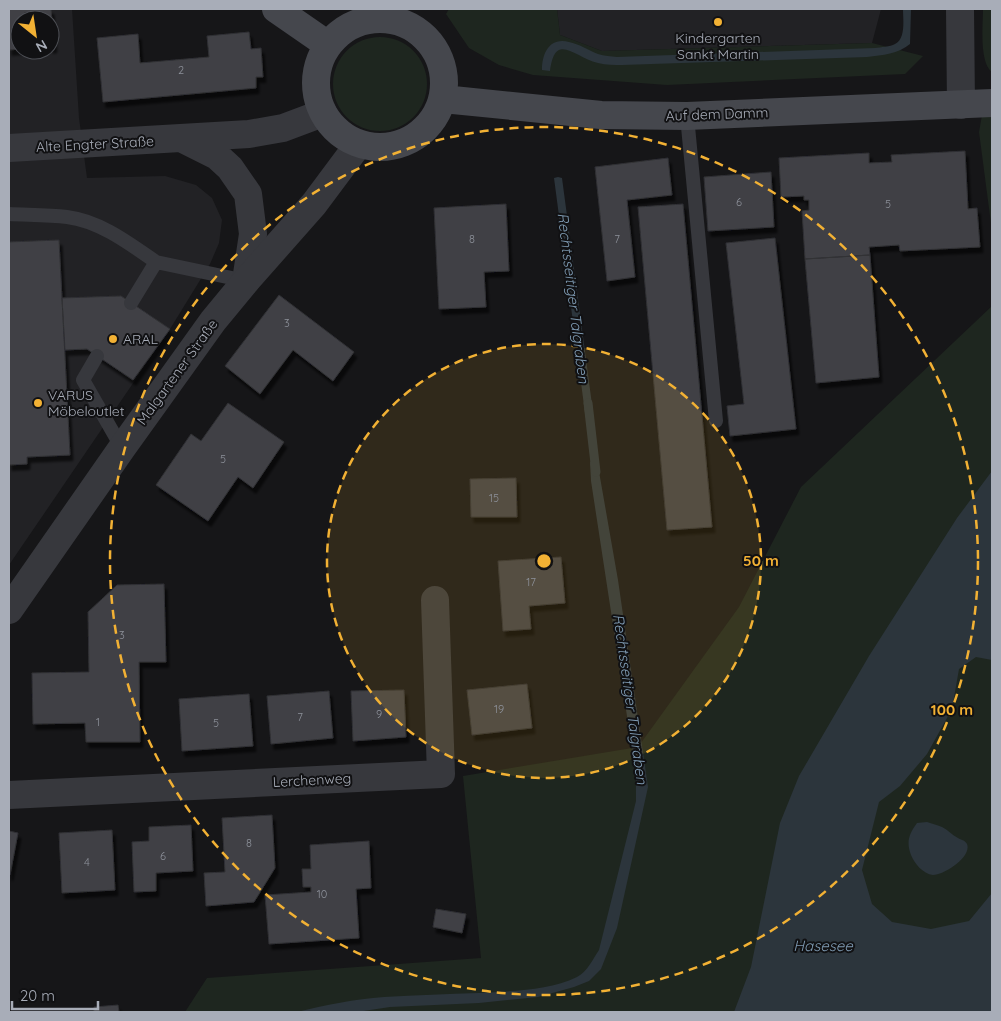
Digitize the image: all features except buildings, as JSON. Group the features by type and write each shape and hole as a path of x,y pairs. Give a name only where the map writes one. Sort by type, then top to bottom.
{"main road":[{"path":"276,9 328,45"},
{"path":"387,19 408,25 426,37 439,56 445,77 443,99 434,119 420,134 401,145 380,148 358,145 340,135 327,121 323,113 318,102 315,82 318,63 328,45 344,30 364,20 387,19"},
{"name":"Auf dem Damm","path":"443,99 601,115 687,116 992,103"}],"street":[{"path":"960,9 961,105"},
{"name":"Alte Engter Straße","path":"9,148 258,133 284,128 323,113"},
{"name":"Alte Engter Straße","path":"182,139 217,156 230,168 248,194 253,234 246,281"},
{"name":"Malgartener Straße","path":"9,610 213,321 314,204 358,145"},
{"name":"Lerchenweg","path":"9,795 441,774 435,600"}],"lane":[{"path":"687,116 716,421"},
{"path":"9,214 69,217 94,225 121,238 156,262 246,281"},
{"path":"131,303 156,262"},
{"path":"97,356 83,380 122,448"}],"shaded area":[{"path":"9,9 72,9 79,118 87,178 165,176 196,185 212,198 222,220 219,243 210,264 170,329 9,565"},
{"path":"449,9 557,9 560,35 602,51 872,43 923,56 905,74 667,85 533,75 499,65 469,48 446,14"},
{"name":"Kindergarten Sankt Martin","path":"557,9 881,9 872,43 602,51 560,35"},
{"path":"983,9 992,9 992,72 988,67 983,52"},
{"path":"380,37 398,40 413,51 424,66 427,84 424,102 413,117 398,128 380,131 362,128 347,117 336,102 333,84 336,66 347,51 362,40"},
{"path":"992,103 992,231 979,132 984,104"},
{"path":"992,306 992,1012 185,1012 207,978 481,958 463,776 638,747 739,607 801,487"}],"water":[{"path":"903,9 911,9 910,44 900,50 884,55 607,65 561,49 556,52 550,71 542,70 543,58 548,48 556,42 562,41 576,44 598,54 617,57 888,46 895,44 901,38"},
{"path":"554,178 562,178 593,412 590,414 585,413"},
{"path":"597,460 618,580 648,787 617,928 601,969 589,981 538,997 479,1003 390,1007 357,1012 297,1012 373,998 504,992 542,988 566,982 581,975 599,950 636,801 636,775 591,481 590,462"},
{"name":"Hasesee","path":"992,471 992,660 976,657 959,669 952,709 927,754 900,786 879,802 862,870 872,904 892,922 931,929 969,921 992,893 992,1012 734,1012 751,967 780,823 799,776 869,656 957,518"},
{"path":"927,822 942,827 967,844 967,849 961,860 950,869 933,875 926,873 917,865 911,855 909,846 910,835 917,823"}],"waterway":[{"name":"Rechtsseitiger Talgraben","path":"588,403 596,472"}],"place":[{"name":"Kindergarten Sankt Martin","path":"718,22"},
{"name":"ARAL","path":"113,339"},
{"name":"VARUS Möbeloutlet","path":"38,403"}]}
